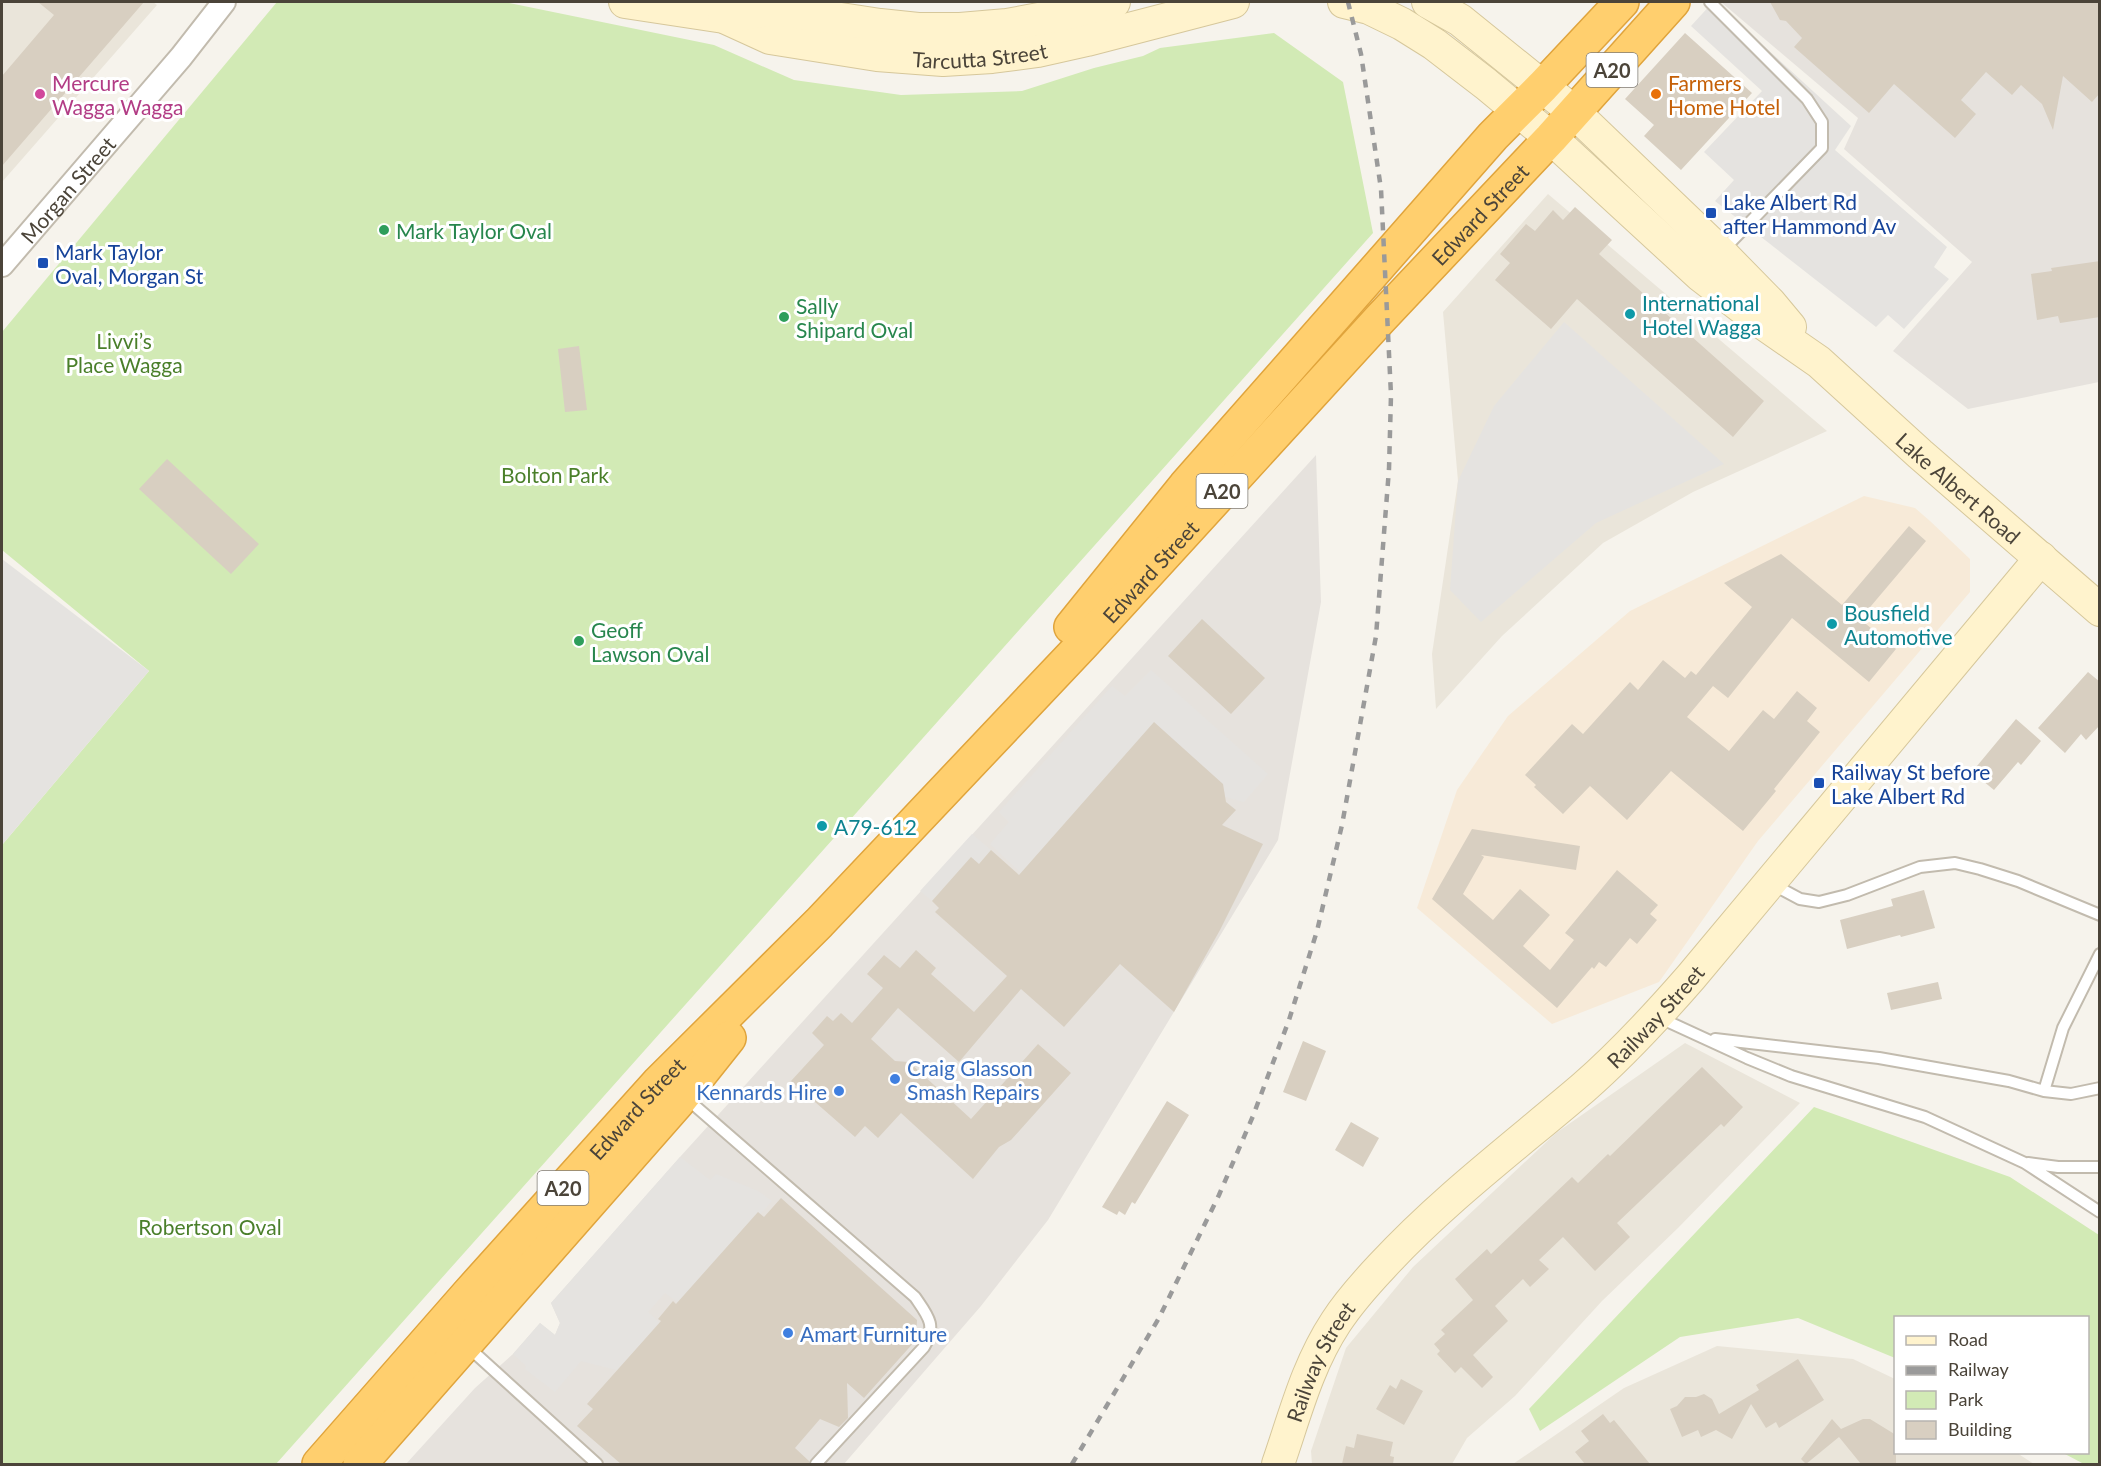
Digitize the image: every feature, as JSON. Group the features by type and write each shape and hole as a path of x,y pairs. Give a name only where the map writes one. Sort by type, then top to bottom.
{"highway":[{"name":"A20","path":"1518,111 1622,2"},
{"name":"A20","path":"1551,138 1673,2"},
{"name":"Edward Street","path":"893,845 1185,486 1455,179 1518,111"},
{"name":"Edward Street","path":"360,1464 453,1334 658,1083 819,923 1083,644 1372,328 1551,138"},
{"name":"Edward Street","path":"319,1464 453,1334 683,1095 819,923"}],"street":[{"name":"Morgan Street","path":"2,265 181,57 224,2"},
{"name":"Tarcutta Street","path":"625,2 726,9 770,38 833,33 879,40 943,60 1038,51 1233,2"},
{"name":"Tarcutta Street","path":"879,40 918,29 1007,25 1114,2"},
{"path":"1344,2 1369,8 1402,24 1434,44 1518,111"},
{"path":"1428,2 1460,20 1543,86"},
{"name":"Lake Albert Road","path":"1543,86 1574,112 1721,253 1770,303 1819,362"},
{"name":"Lake Albert Road","path":"1518,111 1551,138 1700,275 1757,319 1819,362 1920,454 2100,610"},
{"name":"Railway Street","path":"1278,1464 1297,1402 1314,1360 1336,1321 1366,1284 1400,1246 1449,1200 1585,1086 1624,1051 1657,1016 2041,558"}],"lane":[{"path":"1710,2 1807,99 1821,122 1822,148 1721,253"},
{"path":"1770,883 1800,899 1819,902 1847,895 1920,867 1955,863 1980,868 2100,915"},
{"path":"2044,1091 2062,1028 2100,954"},
{"path":"1657,1016 1791,1076 1925,1117 2025,1163 2100,1212"},
{"path":"1703,1037 1879,1059 2009,1081 2044,1091 2071,1094 2100,1088"},
{"path":"683,1095 915,1297 925,1311 930,1324 931,1335 924,1347 816,1464"},
{"path":"2025,1163 2058,1167 2100,1167"},
{"path":"453,1334 597,1464"}],"shaded area":[{"name":"Mercure Wagga Wagga","path":"2,2 153,2 157,5 2,182"},
{"path":"1713,2 1716,2 1851,126 1835,150 1947,247 1934,267 1949,279 1904,329 1888,315 1876,327 1715,201 1734,180 1704,152 1762,91 1691,26"},
{"path":"1721,2 2099,2 2099,382 1968,409 1893,351 1972,262 1844,149 1858,118"},
{"name":"International Hotel Wagga","path":"1548,194 1827,431 1693,492 1603,543 1502,636 1436,709 1432,654 1458,481 1443,312"},
{"path":"1564,322 1724,464 1596,523 1481,622 1450,590 1458,481 1494,406"},
{"path":"1316,455 1321,602 1278,840 1048,1220 981,1306 844,1464 406,1464 475,1388 513,1354 540,1323 555,1335 560,1323 551,1303 680,1157"},
{"path":"1864,496 1915,508 1930,521 1970,559 1970,592 1758,841 1659,982 1552,1024 1417,908 1457,790 1508,716 1630,611"},
{"path":"2,559 149,671 2,845"},
{"path":"1151,670 1268,774 1244,802 1225,797 1223,784 1021,873 990,844 1009,822 999,812 1112,686 1125,696"},
{"path":"972,834 991,850 979,864 971,857 932,901 920,891"},
{"path":"1685,1043 1800,1103 1678,1228 1602,1301 1515,1396 1467,1438 1452,1464 1312,1464 1311,1451 1346,1348 1413,1267 1556,1133"},
{"path":"680,1157 710,1180 716,1174 758,1191 772,1201 680,1304 665,1293 648,1312 662,1325 620,1371 581,1361 555,1392 525,1369 526,1366 513,1354 540,1323 555,1335 560,1323 551,1303"},
{"path":"1717,1346 1853,1359 1894,1379 1894,1454 2019,1454 2034,1464 1513,1464 1624,1388"}],"green space":[{"name":"Bolton Park","path":"277,2 504,2 714,45 794,80 901,95 1022,91 1094,68 1143,56 1160,48 1274,33 1343,82 1373,233 276,1464 2,1464 2,845 149,671 2,550 2,332"},
{"path":"1814,1107 2010,1177 2099,1235 2099,1464 2084,1464 2065,1454 2089,1454 2089,1316 1894,1316 1894,1358 1798,1318 1680,1337 1540,1431 1529,1409"}],"building":[{"name":"Mercure Wagga Wagga","path":"38,2 144,2 2,166 2,76 54,15"},
{"path":"1770,2 2100,2 2100,93 2092,102 2063,76 2053,130 2042,104 2021,85 2012,95 1986,72 1961,100 1976,114 1955,138 1894,84 1869,113 1794,47 1802,38 1786,21 1780,20"},
{"path":"1685,33 1752,93 1681,170 1644,136 1654,125 1625,99"},
{"name":"International Hotel Wagga","path":"1575,207 1612,240 1599,254 1764,401 1733,437 1577,299 1551,329 1495,280 1510,263 1500,254 1526,224 1535,231 1553,210 1563,220"},
{"path":"2100,261 2100,317 2060,323 2058,316 2037,320 2031,274 2052,271 2051,268"},
{"path":"579,346 587,410 565,412 558,349"},
{"path":"167,459 259,544 231,574 139,489"},
{"path":"1909,526 1926,541 1860,619 1896,649 1869,682 1792,618 1728,698 1713,686 1687,717 1729,751 1763,710 1774,719 1797,691 1817,708 1807,721 1820,732 1743,831 1671,771 1627,820 1590,786 1563,814 1534,787 1536,785 1525,775 1572,724 1583,734 1630,682 1638,690 1663,660 1685,678 1691,671 1696,675 1752,607 1724,583 1781,554 1842,605"},
{"path":"1202,619 1265,678 1231,714 1168,656"},
{"path":"2088,672 2100,682 2100,725 2086,740 2081,734 2065,753 2038,728"},
{"path":"2016,719 2041,741 2021,765 2018,762 1994,790 1972,772"},
{"path":"1154,722 1223,784 1226,802 1236,810 1222,825 1263,844 1220,930 1174,1012 1120,964 1064,1027 1021,989 959,1062 898,1008 871,1039 895,1061 909,1062 971,1119 1038,1044 1071,1073 1011,1140 999,1147 973,1179 901,1113 878,1138 865,1126 855,1137 791,1081 824,1045 812,1033 827,1016 833,1021 841,1013 852,1023 883,988 867,974 884,955 900,968 916,950 936,968 931,974 974,1012 1007,976 935,912 939,908 932,901 971,857 979,864 991,850 1019,875"},
{"path":"1472,829 1580,846 1576,870 1481,855 1484,857 1463,894 1493,920 1520,889 1550,915 1523,946 1550,970 1574,940 1565,933 1617,870 1658,905 1650,914 1657,920 1637,944 1630,938 1606,967 1599,962 1594,969 1592,967 1557,1008 1432,899"},
{"path":"1924,890 1935,928 1847,949 1840,920 1893,906 1891,899"},
{"path":"1938,982 1942,999 1891,1010 1887,993"},
{"path":"1303,1041 1326,1051 1306,1101 1283,1092"},
{"path":"1702,1067 1743,1107 1724,1127 1721,1124 1617,1223 1630,1237 1595,1271 1563,1237 1539,1260 1549,1269 1530,1287 1523,1279 1495,1306 1508,1321 1473,1355 1493,1377 1482,1388 1461,1367 1455,1373 1437,1354 1440,1351 1434,1344 1445,1334 1441,1330 1473,1300 1455,1279 1487,1249 1491,1254 1572,1177 1578,1183 1608,1154 1610,1156"},
{"path":"1167,1101 1189,1115 1135,1204 1132,1202 1125,1215 1119,1211 1117,1215 1102,1207"},
{"path":"1351,1122 1379,1138 1363,1167 1335,1150"},
{"name":"Amart Furniture","path":"781,1198 917,1320 916,1340 864,1398 847,1383 848,1418 839,1427 820,1419 795,1448 809,1461 809,1464 621,1464 577,1426 593,1409 587,1404 661,1321 658,1319 673,1301 676,1304 758,1212 764,1217"},
{"path":"1798,1359 1824,1400 1779,1428 1776,1422 1766,1428 1751,1404 1732,1439 1716,1430 1701,1437 1698,1430 1682,1437 1670,1409 1677,1406 1685,1397 1704,1394 1712,1399 1719,1414 1759,1390 1756,1385"},
{"path":"1401,1379 1423,1391 1404,1425 1376,1409 1390,1385 1396,1389"},
{"path":"1603,1414 1610,1423 1614,1420 1650,1464 1585,1464 1575,1452 1589,1441 1581,1431"},
{"path":"1832,1419 1841,1429 1863,1419 1870,1419 1894,1434 1896,1464 1861,1464 1839,1437 1806,1464 1801,1459"},
{"path":"1357,1434 1393,1442 1390,1456 1394,1457 1393,1464 1342,1464 1346,1446 1354,1448"}],"railway":[{"path":"1072,1464 1159,1318 1219,1195 1253,1116 1289,1020 1317,931 1342,825 1376,636 1389,469 1391,395 1381,189 1361,54 1348,2"}],"place":[{"name":"Mercure Wagga Wagga","path":"40,94"},
{"name":"Farmers Home Hotel","path":"1656,94"},
{"name":"Lake Albert Rd after Hammond Av","path":"1711,213"},
{"name":"Mark Taylor Oval","path":"384,230"},
{"name":"Mark Taylor Oval, Morgan St","path":"43,263"},
{"name":"International Hotel Wagga","path":"1630,314"},
{"name":"Sally Shipard Oval","path":"784,317"},
{"name":"Bousfield Automotive","path":"1832,624"},
{"name":"Geoff Lawson Oval","path":"579,641"},
{"name":"Railway St before Lake Albert Rd","path":"1819,783"},
{"name":"A79-612","path":"822,826"},
{"name":"Craig Glasson Smash Repairs","path":"895,1079"},
{"name":"Kennards Hire","path":"839,1091"},
{"name":"Amart Furniture","path":"788,1333"}],"park label":[{"name":"Livvi’s Place Wagga","path":"124,352"},
{"name":"Robertson Oval","path":"210,1226"}]}
